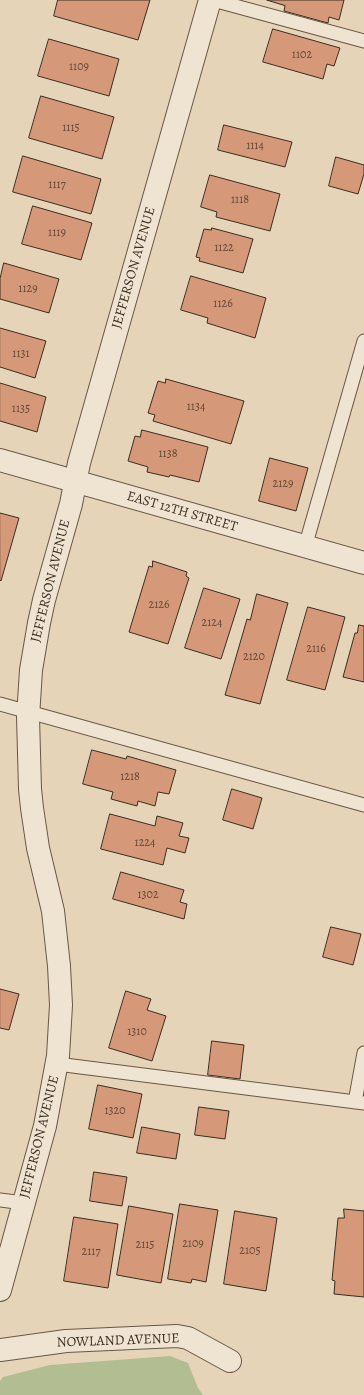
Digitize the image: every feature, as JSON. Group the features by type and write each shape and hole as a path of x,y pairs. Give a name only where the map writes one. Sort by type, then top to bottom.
{"street":[{"name":"JEFFERSON AVENUE","path":"0,1290 45,1126 57,1064 61,1005 60,966 53,911 38,848 31,802 28,712 31,670 38,623 70,504 79,463 210,0"},
{"name":"EAST 12TH STREET","path":"0,460 364,563"},
{"name":"NOWLAND AVENUE","path":"0,1350 66,1341 177,1336 188,1338 230,1361"}],"lane":[{"path":"214,0 364,41"},
{"path":"305,546 364,341"},
{"path":"0,704 364,805"},
{"path":"57,1064 359,1102 364,1053"},
{"path":"0,1200 24,1203"}],"green space":[{"path":"170,1356 188,1363 198,1388 203,1395 0,1395 0,1381 3,1377 50,1365"}],"building":[{"path":"58,0 150,0 138,40 54,16"},
{"path":"267,0 344,0 339,20 329,17 328,23 284,11 285,6"},
{"path":"273,29 340,48 334,66 327,64 323,79 263,62"},
{"path":"49,39 119,59 109,96 38,76"},
{"path":"41,96 114,117 102,159 29,138"},
{"path":"224,125 292,142 285,167 218,150"},
{"path":"23,156 101,179 91,214 13,192"},
{"path":"336,157 364,165 364,174 358,194 329,186"},
{"path":"210,175 280,194 270,231 216,217 217,212 201,207"},
{"path":"33,206 92,223 81,260 22,244"},
{"path":"212,228 253,239 243,273 199,261 200,258 196,257 204,229 211,230"},
{"path":"4,263 59,279 49,313 0,299 0,279"},
{"path":"191,276 266,298 255,338 207,323 208,318 181,310"},
{"path":"0,328 46,341 35,378 0,367"},
{"path":"166,379 244,401 231,444 153,421 155,415 148,413 158,381 165,383"},
{"path":"0,383 46,397 37,432 0,421"},
{"path":"142,430 208,447 199,482 170,475 169,477 147,472 148,467 128,461 135,436 140,437"},
{"path":"270,458 308,468 296,511 259,501"},
{"path":"0,513 19,518 1,581 0,580"},
{"path":"153,561 187,572 186,576 189,578 168,644 129,632 149,566 152,567"},
{"path":"204,588 240,599 221,659 185,648"},
{"path":"257,594 288,603 260,704 225,695 247,619 250,620"},
{"path":"308,607 345,617 325,690 287,680"},
{"path":"359,625 364,626 364,682 343,677 355,633 357,633"},
{"path":"92,750 126,759 127,756 176,770 169,794 158,792 155,806 138,801 137,806 111,799 113,792 83,784"},
{"path":"232,789 262,798 253,829 223,820"},
{"path":"110,814 155,826 157,816 183,823 179,836 189,838 185,853 167,848 163,865 101,849"},
{"path":"121,872 184,890 180,902 187,904 184,919 113,899"},
{"path":"331,927 361,934 353,965 323,957"},
{"path":"0,989 19,994 9,1030 0,1028"},
{"path":"126,991 151,999 147,1010 166,1016 152,1061 109,1048"},
{"path":"212,1041 244,1045 240,1079 208,1075"},
{"path":"98,1085 142,1094 133,1138 89,1129"},
{"path":"199,1107 229,1111 225,1139 195,1135"},
{"path":"142,1127 180,1134 176,1159 137,1153"},
{"path":"94,1172 127,1177 122,1206 90,1201"},
{"path":"180,1204 218,1210 206,1282 192,1279 191,1283 168,1279"},
{"path":"129,1206 173,1214 161,1283 117,1275"},
{"path":"344,1209 364,1211 364,1297 334,1294 335,1281 332,1280 338,1218 344,1218"},
{"path":"235,1211 277,1218 266,1291 224,1284"},
{"path":"74,1217 118,1224 108,1288 64,1281"}]}
